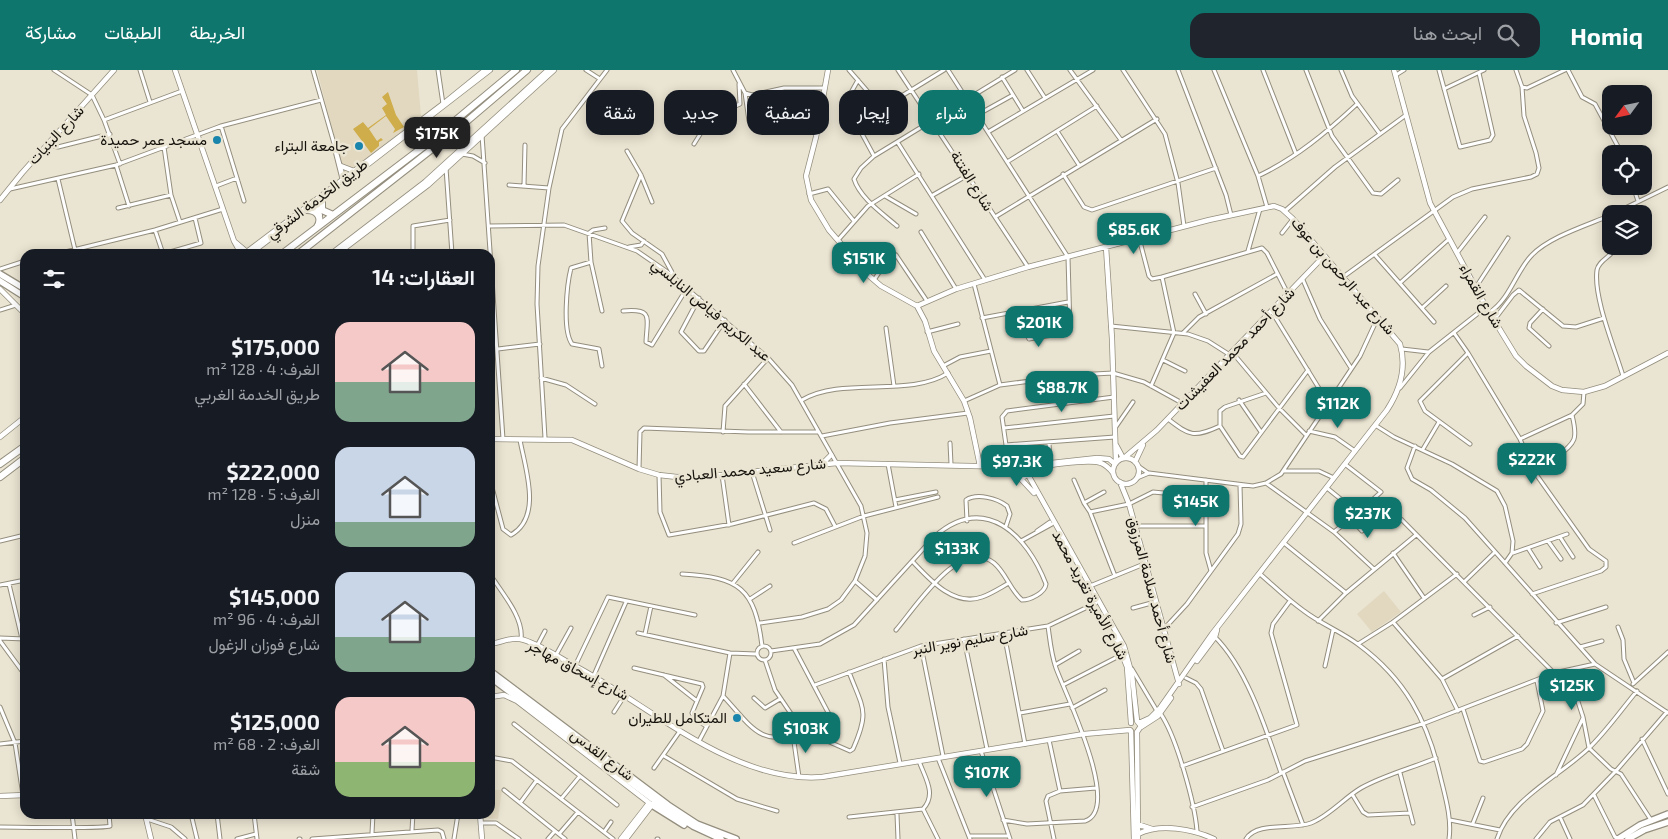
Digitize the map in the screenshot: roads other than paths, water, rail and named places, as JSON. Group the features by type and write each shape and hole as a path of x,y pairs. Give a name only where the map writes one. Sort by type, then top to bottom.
{"highway":[{"path":"289,249 452,124 516,70"},
{"path":"304,249 445,139 527,70"},
{"path":"322,199 322,210 333,215"},
{"path":"315,203 320,221 316,228"},
{"path":"307,210 314,211 319,215"},
{"path":"0,274 20,291"},
{"path":"0,281 20,292"},
{"path":"0,464 20,450"},
{"path":"0,477 20,462"},
{"name":"شارع القدس","path":"495,675 668,805 718,837"},
{"name":"شارع القدس","path":"495,681 662,806 684,821 718,837"},
{"path":"651,804 675,820 718,837 736,839"},
{"path":"1616,838 1651,820 1668,814"},
{"path":"1628,839 1644,830 1668,822"}],"street":[{"path":"54,70 92,95 110,134 120,164"},
{"name":"شارع البنيات","path":"0,200 114,70"},
{"path":"140,70 150,102"},
{"path":"175,70 234,241 242,249"},
{"path":"314,70 344,181"},
{"path":"438,70 443,104"},
{"name":"طريق الخدمة الشرقي","path":"252,249 322,199 354,171 443,104 483,70"},
{"name":"طريق الخدمة الشرقي","path":"252,249 490,70"},
{"path":"343,249 445,167 548,70"},
{"path":"338,249 462,154 481,134 554,70"},
{"path":"586,70 600,79"},
{"path":"545,438 541,378 538,266 549,188 562,129 607,70"},
{"path":"732,70 745,93 747,107"},
{"path":"828,70 823,88 818,128 806,176 809,194 817,214 838,241 874,280 917,306 934,351 964,401 980,466"},
{"path":"849,70 882,108 946,70 961,90"},
{"name":"شارع الفتنة","path":"898,70 918,98"},
{"path":"980,90 1015,70"},
{"path":"1027,70 1045,98"},
{"path":"1070,70 1121,140"},
{"path":"988,132 1093,70"},
{"path":"1123,70 1157,119 1168,143 1178,183 1184,226"},
{"path":"1178,70 1216,168 1231,215"},
{"path":"917,306 956,289 1028,267 1184,226 1267,207 1258,176 1214,70"},
{"path":"1263,70 1296,154"},
{"path":"1306,70 1332,136 1374,195 1381,194 1398,180"},
{"path":"1341,70 1357,104 1380,134"},
{"path":"1395,73 1404,70"},
{"path":"1439,70 1458,146 1490,140 1492,137 1493,130 1479,73"},
{"path":"1444,89 1484,70"},
{"path":"1343,277 1433,210 1472,189 1531,177 1537,174 1539,168 1536,153 1524,116 1522,87 1516,70"},
{"path":"1522,87 1528,88 1564,70"},
{"path":"1568,70 1582,97 1595,104 1617,145"},
{"name":"شارع القمراء","path":"1395,73 1433,210 1486,307 1516,356 1534,375 1562,390 1584,392 1599,388 1668,353"},
{"path":"1002,77 1023,111"},
{"path":"858,80 848,98 848,108 874,156"},
{"path":"694,144 704,128 717,114 740,104 740,84"},
{"path":"745,93 756,94 784,88 823,88"},
{"path":"104,120 182,91"},
{"path":"985,111 1013,95"},
{"path":"10,189 120,164 221,126 321,100"},
{"path":"1258,176 1285,163 1330,130 1357,104"},
{"path":"1007,162 1097,106"},
{"path":"1285,211 1347,158 1407,114"},
{"path":"995,217 1063,174 1157,119"},
{"path":"221,126 244,201"},
{"path":"985,127 1068,257 1069,331 1032,339 1026,333 1025,310"},
{"path":"897,226 871,204 854,179 860,168 874,156 918,130"},
{"path":"1056,131 1079,165"},
{"path":"47,146 58,147 110,134"},
{"path":"481,134 486,163 491,249"},
{"name":"شارع الفتنة","path":"943,135 1028,267"},
{"path":"898,143 933,195 985,281"},
{"path":"524,145 524,185"},
{"path":"334,147 344,181"},
{"path":"164,148 171,195 180,222"},
{"path":"627,151 641,176 652,202"},
{"path":"462,154 473,156 486,163"},
{"path":"116,165 129,206"},
{"path":"341,166 354,171"},
{"path":"445,167 452,249"},
{"path":"1063,174 1084,207 1092,210 1178,183 1216,168"},
{"path":"838,241 871,204 919,174"},
{"path":"933,195 968,175"},
{"path":"641,176 622,220 629,230 662,254 676,279"},
{"path":"216,186 237,178"},
{"path":"58,179 74,249"},
{"path":"509,185 549,188"},
{"path":"1630,205 1668,187"},
{"path":"809,194 828,189 854,222"},
{"path":"118,208 171,195"},
{"path":"1636,195 1638,201"},
{"path":"885,196 916,214"},
{"name":"شارع عبد الرحمن بن عوف","path":"1139,723 1159,712 1186,678 1218,629 1375,426 1399,389 1403,371 1402,349 1397,338 1293,219 1278,207 1267,207"},
{"path":"86,249 223,209"},
{"path":"1248,252 1260,209"},
{"path":"1456,253 1485,216"},
{"path":"181,249 201,243 195,218"},
{"path":"1282,233 1293,219"},
{"path":"1490,312 1500,304 1523,266 1539,249 1602,219"},
{"path":"413,249 413,226 450,220"},
{"name":"عبد الكريم فياض النابلسي","path":"489,226 564,224 628,247 649,258 699,298 768,358 802,400 835,463 861,506 867,532 865,556 856,581 841,600 828,610 802,617 760,623"},
{"path":"602,311 591,262 589,233 593,230 605,228"},
{"path":"155,230 162,249"},
{"path":"921,232 956,289"},
{"path":"1140,238 1149,276 1152,279 1262,248 1265,250 1288,294"},
{"path":"1475,287 1508,238"},
{"path":"1400,283 1449,240"},
{"path":"628,247 639,245 644,241"},
{"path":"1106,247 1115,429 1116,463 1113,473"},
{"path":"1375,254 1434,322"},
{"path":"874,280 884,265 896,255 927,301"},
{"path":"1610,255 1597,268 1604,318 1623,376"},
{"name":"شارع أحمد محمد العفيشات","path":"1124,458 1145,441 1168,418 1303,280 1324,256"},
{"path":"591,262 571,268 567,301 568,328 572,344 600,349 602,366"},
{"path":"0,269 20,263"},
{"path":"1183,333 1192,322 1277,274"},
{"path":"1151,386 1174,333 1162,276"},
{"path":"1303,280 1320,319 1351,368"},
{"path":"974,284 1000,385"},
{"path":"1422,308 1446,286"},
{"path":"623,311 638,310 646,314 648,320 646,342 652,345 687,288"},
{"path":"0,289 20,309"},
{"path":"1494,320 1519,290 1563,326 1570,328 1604,318"},
{"path":"1195,294 1206,314"},
{"path":"699,298 681,328 683,336 699,351 704,351 724,320"},
{"path":"982,318 1068,302"},
{"path":"0,310 16,305"},
{"path":"1399,389 1429,352 1486,307"},
{"path":"495,308 503,439"},
{"path":"1543,309 1530,323 1529,328 1549,346"},
{"path":"1272,312 1328,403"},
{"path":"1115,439 1124,458 1149,473 1240,485 1266,484 1284,471 1309,430 1360,356 1378,316"},
{"path":"927,332 958,324"},
{"path":"1111,326 1183,333 1208,341 1231,353 1279,408 1306,435"},
{"path":"886,328 894,386"},
{"path":"1454,333 1520,439 1532,470 1589,549 1604,558 1607,564 1601,571 1532,594"},
{"path":"498,349 540,344"},
{"path":"1402,349 1429,352"},
{"path":"943,366 960,357 991,351"},
{"path":"1468,353 1421,397 1422,408 1470,444"},
{"path":"723,432 725,406 768,358"},
{"path":"1163,360 1185,371"},
{"path":"1266,392 1239,400 1220,411 1220,426 1242,457 1308,370"},
{"path":"802,400 814,394 933,381 948,373"},
{"path":"964,401 1000,385 1095,373 1113,373 1151,386 1182,403"},
{"path":"541,378 566,385 595,404"},
{"path":"744,384 781,432"},
{"path":"1520,439 1572,415 1583,404 1584,392"},
{"path":"1114,397 1007,411 1002,415 1006,445 1115,439"},
{"path":"1239,400 1261,432"},
{"path":"1115,429 1132,402"},
{"path":"639,469 640,432 643,428 821,434 890,423 968,414"},
{"path":"1557,457 1573,444 1575,438 1572,415"},
{"path":"1004,428 1114,416"},
{"path":"1168,418 1184,431 1194,435 1220,426"},
{"path":"0,437 20,421"},
{"path":"1423,449 1439,422"},
{"path":"1375,426 1423,449 1497,491 1509,518 1514,540 1512,553 1504,563"},
{"path":"1309,430 1335,437 1355,452"},
{"name":"شارع سعيد محمد العبادي","path":"495,440 545,438 575,441 639,469 681,478 835,463 1024,466"},
{"path":"495,504 504,529 512,535 518,530 528,514 530,506 520,439"},
{"name":"شارع أحمد محمد العفيشات","path":"1136,464 1145,441"},
{"path":"1049,442 1050,462"},
{"path":"950,443 951,464"},
{"path":"1415,446 1407,468 1409,477 1431,490 1456,510 1595,664 1633,685"},
{"path":"822,464 831,454"},
{"path":"1024,466 1102,458 1116,463"},
{"path":"1116,463 1124,458"},
{"path":"1020,478 1038,467 1095,462 1106,466 1120,482 1130,483"},
{"path":"888,463 896,507"},
{"path":"1136,464 1137,478"},
{"path":"1334,532 1358,514 1381,492 1346,464"},
{"name":"شارع سعيد محمد العبادي","path":"987,466 1015,474"},
{"name":"شارع الأميرة تغريد محمد","path":"1024,466 1124,646 1131,669 1139,723"},
{"path":"1015,474 1017,467"},
{"path":"1284,471 1319,471 1335,479"},
{"path":"752,472 770,530"},
{"path":"1126,494 1130,483 1149,473"},
{"name":"شارع الأميرة تغريد محمد","path":"1015,474 1030,486 1124,654 1128,675 1134,839"},
{"path":"660,475 658,504 668,535 729,525 809,504 818,504 826,508 836,526"},
{"path":"722,475 729,525"},
{"path":"1074,480 1090,512 1115,576"},
{"path":"1206,480 1206,553 1211,570"},
{"name":"شارع أحمد سلامة المرزوق","path":"1120,482 1129,504 1144,564 1180,685"},
{"path":"1266,484 1334,532 1374,569"},
{"path":"1164,630 1188,604 1239,530 1240,485"},
{"path":"1327,488 1358,514"},
{"path":"895,500 936,492"},
{"path":"1084,503 1104,492"},
{"path":"1090,512 1129,504 1153,492 1205,497"},
{"path":"794,543 864,516 938,497"},
{"path":"966,521 966,500 974,497 986,498 1007,506 1010,514 1006,526"},
{"path":"1351,519 1359,529 1364,531 1396,516 1457,574 1554,673"},
{"path":"771,652 820,644 854,626 940,532 966,521 991,520 1006,526 1021,541 1046,587 1043,591 1024,600 1018,597 992,562 975,556 956,562 896,630"},
{"path":"1021,541 1051,523"},
{"path":"1135,526 1205,526"},
{"path":"1512,553 1567,534"},
{"path":"1318,621 1346,593 1416,535"},
{"path":"0,541 20,536"},
{"path":"1560,537 1573,557"},
{"path":"1548,541 1561,559"},
{"path":"1284,543 1346,593"},
{"path":"1528,548 1540,567"},
{"path":"733,583 758,552"},
{"path":"1464,582 1495,552"},
{"path":"1393,553 1424,598"},
{"path":"913,562 935,584 952,595 971,599 987,595 1009,583"},
{"path":"1090,586 1144,564"},
{"path":"682,574 702,575 733,583 750,599 760,623 762,646"},
{"path":"1260,574 1318,621 1358,644 1387,669 1402,686 1425,723 1436,758 1450,820 1449,839"},
{"path":"1358,644 1393,622 1457,574"},
{"path":"0,585 20,581"},
{"path":"856,581 877,600"},
{"path":"495,582 516,617 522,631 521,639"},
{"path":"9,584 20,624"},
{"path":"750,599 770,586"},
{"path":"574,666 606,598 612,597 626,602 695,615"},
{"path":"1182,766 1268,734 1294,727 1298,723 1271,633 1273,624 1290,600"},
{"path":"594,675 626,602"},
{"path":"1133,608 1155,602"},
{"name":"شارع سليم نوير النبر","path":"815,685 921,646 1048,626 1096,603"},
{"path":"645,634 651,606"},
{"path":"1474,615 1490,607"},
{"path":"1556,623 1606,607"},
{"path":"1393,622 1442,679 1458,711"},
{"path":"1003,820 1020,824 1085,821 1092,818 1097,810 1096,788 1084,734 1055,665 1048,626"},
{"path":"1536,839 1550,822 1583,805 1594,795 1667,712 1637,691 1633,685 1624,659 1623,640 1618,627"},
{"path":"555,656 571,628"},
{"path":"1325,666 1333,630"},
{"path":"537,647 545,631"},
{"path":"638,633 730,653 756,654 758,658 765,660"},
{"path":"1004,633 1025,744"},
{"path":"1214,636 1237,664 1268,734 1303,825"},
{"name":"شارع عبد الرحمن بن عوف","path":"1180,685 1214,636"},
{"path":"1442,679 1518,636"},
{"path":"0,640 20,639"},
{"name":"شارع إسحاق مهاجر","path":"495,644 521,639 594,675 680,731 699,741 756,767 799,778 822,777 1130,727"},
{"path":"921,646 941,757 969,837 1009,837 984,750 964,639"},
{"path":"0,640 20,668"},
{"path":"1580,648 1602,641"},
{"path":"762,646 769,648 771,652"},
{"path":"756,654 757,650 762,646"},
{"path":"794,648 831,718 831,726 825,740"},
{"path":"1055,665 1079,651"},
{"path":"765,660 771,652"},
{"path":"1633,685 1668,652"},
{"path":"699,741 723,696 730,653"},
{"path":"1063,685 1124,654"},
{"path":"884,659 888,707 900,763"},
{"path":"765,660 780,699 802,730 850,751 863,726 862,707 849,672"},
{"path":"1192,807 1282,773 1319,756 1425,723 1554,673 1595,664"},
{"path":"634,668 700,683 703,686 693,715 706,726"},
{"path":"1131,669 1169,729 1182,766 1197,831"},
{"path":"1568,671 1583,717 1589,748 1626,780 1651,820"},
{"path":"662,674 698,701"},
{"path":"1186,678 1196,683 1201,689 1224,751"},
{"path":"1463,709 1480,761 1484,762 1522,749 1527,744 1543,711 1537,681"},
{"path":"1020,713 1071,706 1105,690"},
{"path":"1497,839 1500,830 1514,808 1589,748 1637,691"},
{"path":"495,696 504,695 517,701 651,804"},
{"path":"614,712 626,695"},
{"path":"723,696 766,737 778,739 793,735 802,730"},
{"path":"754,698 765,708 780,699"},
{"path":"0,708 15,743 20,772"},
{"path":"1555,777 1583,717"},
{"path":"1130,727 1139,723"},
{"path":"1139,723 1137,732 1138,837 1152,829"},
{"path":"514,724 616,805"},
{"path":"1130,727 1137,732"},
{"path":"654,768 680,731"},
{"path":"793,735 799,778"},
{"path":"1642,739 1668,794"},
{"path":"1049,740 1060,791"},
{"path":"0,744 20,742"},
{"path":"664,756 737,799 777,811"},
{"path":"495,758 511,760 612,839"},
{"path":"1246,839 1253,831 1260,829 1303,825 1312,822 1367,785 1436,758"},
{"path":"849,817 897,814 923,810 929,802 930,794 918,760"},
{"path":"1400,773 1413,823"},
{"path":"562,799 580,776"},
{"path":"520,803 537,780"},
{"path":"1054,839 1047,798 1053,792 1096,788"},
{"path":"504,790 565,839"},
{"path":"1352,794 1368,815 1410,813"},
{"path":"0,796 20,795"},
{"path":"1594,795 1616,838"},
{"path":"1473,823 1483,798"},
{"path":"621,839 651,804"},
{"path":"626,839 651,804"},
{"path":"923,810 938,839"},
{"path":"559,834 578,812"},
{"path":"897,814 898,839"},
{"path":"1560,817 1570,839"},
{"path":"73,819 75,839"},
{"path":"0,827 74,826 108,828 109,819"},
{"path":"147,819 151,839"},
{"path":"153,819 171,827 185,839"},
{"path":"192,819 197,839"},
{"path":"218,819 220,839"},
{"path":"254,819 256,839"},
{"path":"372,833 373,819"},
{"path":"412,830 413,819"},
{"path":"454,839 457,819"},
{"path":"481,819 482,839"},
{"path":"1450,820 1473,823 1500,830"},
{"path":"604,832 611,822"},
{"path":"481,823 496,823 519,839"},
{"path":"1138,824 1152,829 1197,831 1214,839"},
{"path":"312,839 347,838 372,833 412,830 438,830 442,832 444,839"},
{"path":"548,839 555,831"},
{"path":"237,839 256,834"}],"place":[{"name":"مسجد عمر حميدة","path":"217,140"},
{"name":"جامعة البتراء","path":"359,146"},
{"name":"المتكامل للطيران","path":"737,718"}]}
